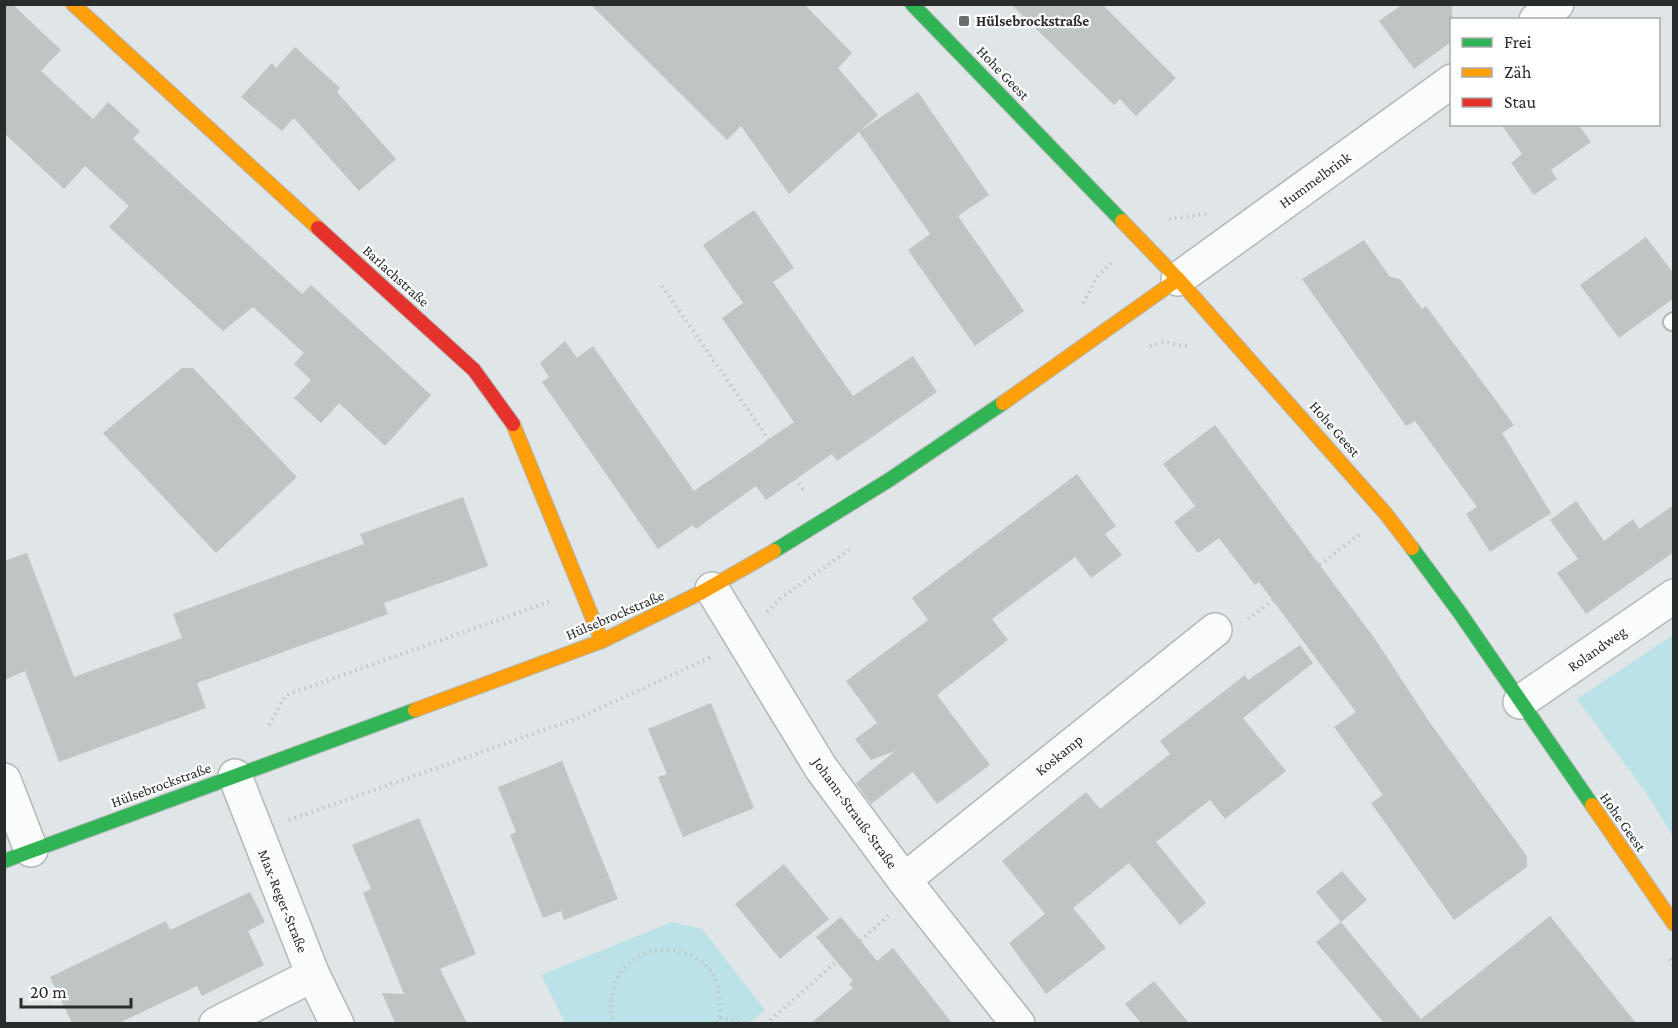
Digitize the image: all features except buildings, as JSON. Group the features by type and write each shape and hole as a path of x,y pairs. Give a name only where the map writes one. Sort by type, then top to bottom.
{"street":[{"name":"Barlachstraße","path":"73,4 474,370 514,426 602,641"},
{"name":"Hohe Geest","path":"912,4 1178,279 1386,514 1460,613 1674,924"},
{"path":"1539,18 1557,4"},
{"name":"Hummelbrink","path":"1178,279 1450,82"},
{"name":"Hülsebrockstraße","path":"18,856 602,641 712,589 827,522 1036,381 1178,279"},
{"name":"Johann-Strauß-Straße","path":"712,589 821,768 910,887 1018,1023"},
{"name":"Rolandweg","path":"1520,702 1674,596"},
{"name":"Koskamp","path":"910,887 1215,630"},
{"name":"Max-Reger-Straße","path":"235,776 313,975 337,1023"},
{"path":"4,780 18,856"},
{"path":"216,1023 313,975"}],"path":[{"path":"1081,307 1097,277 1159,217 1188,218 1212,212"},
{"path":"662,286 808,495 799,501"},
{"path":"1190,337 1195,348"},
{"path":"1215,630 1237,628 1362,532 1368,541"},
{"path":"265,733 286,695 539,604 585,596"},
{"path":"766,1023 910,887"},
{"path":"615,1023 610,1013 614,981 636,955 668,948 699,958 719,985 720,1018 716,1023"},
{"path":"1664,950 1674,967"},
{"path":"720,1018 748,1023"}],"shaded area":[{"path":"1673,635 1673,836 1645,791 1577,699"},
{"path":"672,922 702,929 765,1010 750,1023 565,1023 541,975"}],"traffic: fast":[{"path":"912,4 1122,221"},
{"path":"774,551 889,480 1003,403"},
{"path":"1412,548 1460,613 1592,805"},
{"path":"4,861 415,710"}],"traffic: slow":[{"path":"73,4 318,228"},
{"path":"1122,221 1178,279 1386,514 1412,548"},
{"path":"1003,403 1178,279"},
{"path":"513,424 602,641"},
{"path":"415,710 602,641 702,592 774,551"},
{"path":"1592,805 1674,924"}],"traffic: jam":[{"path":"318,228 474,370 513,424"}],"place":[{"name":"Hülsebrockstraße","path":"964,21"}]}
